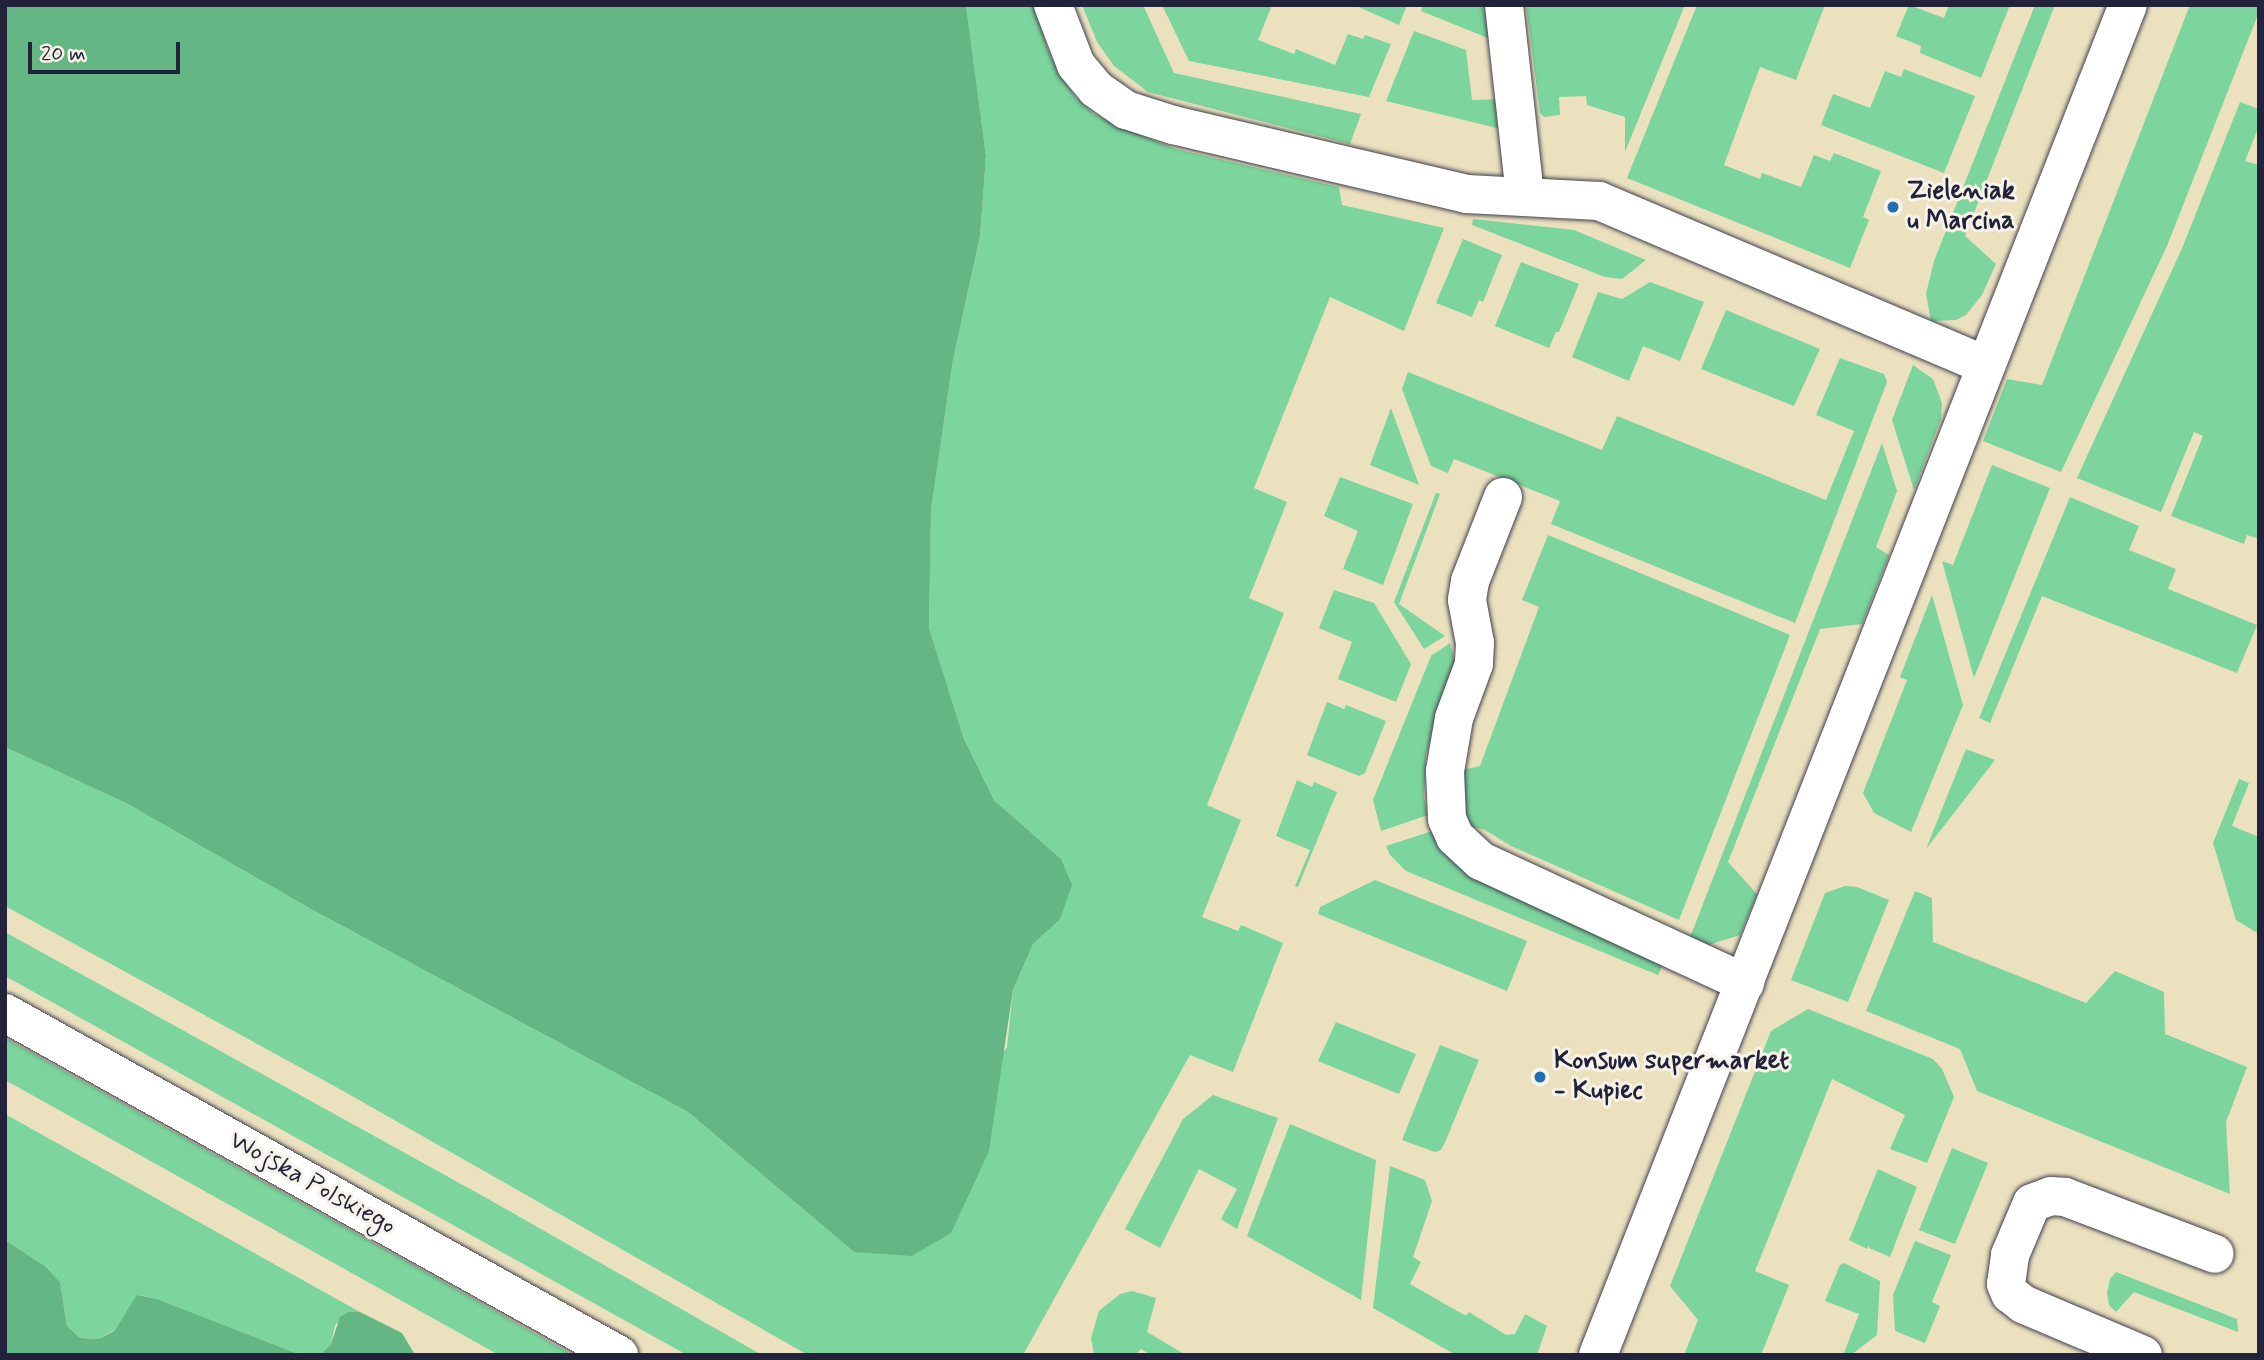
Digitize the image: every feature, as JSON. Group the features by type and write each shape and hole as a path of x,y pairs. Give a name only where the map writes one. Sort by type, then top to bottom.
{"street":[{"path":"1053,5 1076,65 1096,89 1126,110 1173,125 1467,194 1599,201 1985,365"},
{"path":"1504,5 1525,196"},
{"path":"1598,1355 2128,5"},
{"path":"1503,497 1470,581 1467,600 1475,643 1474,664 1454,718 1445,771 1447,819 1455,837 1480,861 1745,982"},
{"name":"Wojska Polskiego","path":"5,1013 619,1355"},
{"path":"2143,1355 2022,1304 2010,1294 2006,1284 2010,1255 2032,1203 2040,1198 2065,1197 2215,1254"}],"green space":[{"path":"5,5 966,5 986,156 980,236 953,360 931,510 929,628 964,739 994,800 1061,859 1072,885 1060,919 1033,944 1013,990 989,1151 951,1233 912,1256 854,1252 688,1112 311,909 126,803 5,747"},
{"path":"966,5 1036,5 1046,45 1059,74 1075,97 1094,114 1119,127 1176,149 1339,187 1342,205 1444,228 1404,331 1330,297 1254,488 1287,502 1249,598 1284,613 1207,805 1241,820 1202,917 1238,931 1241,925 1283,943 1233,1072 1190,1055 1023,1355 808,1355 336,1087 5,906 5,747 126,803 311,909 688,1112 854,1252 1007,1047 1013,990 1033,944 1060,918 1061,859 994,800 964,739 929,628 931,510 953,360 980,236 986,156"},
{"path":"1082,5 1143,5 1174,73 1361,114 1350,144 1148,92 1114,66 1097,42"},
{"path":"1162,5 1272,5 1258,40 1294,54 1296,49 1335,65 1348,34 1363,39 1365,35 1391,44 1369,97 1189,61"},
{"path":"1354,5 1407,5 1399,25"},
{"path":"1423,5 1489,5 1493,40 1421,11"},
{"path":"1526,5 1685,5 1625,152 1625,117 1587,105 1586,96 1559,97 1560,115 1544,117 1540,113"},
{"path":"1697,5 1825,5 1796,80 1760,67 1724,165 1760,179 1762,173 1801,187 1814,155 1830,161 1834,153 1881,171 1863,217 1869,220 1850,268 1627,178"},
{"path":"1909,5 1944,18 1949,5 2010,5 1981,78 1920,53 1921,46 1896,36"},
{"path":"2035,5 2055,5 1965,236 1996,264 1982,295 1966,315 1956,320 1931,321 1926,294 1934,261"},
{"path":"2190,5 2259,5 2259,12 2167,246 2061,472 1983,441 2007,379 2042,385"},
{"path":"1414,31 1466,50 1472,100 1500,99 1505,130 1386,101"},
{"path":"1904,69 1975,96 1944,173 1821,125 1833,94 1870,108 1885,71 1901,77"},
{"path":"2240,102 2259,109 2259,126 2245,161 2259,165 2259,539 2247,535 2244,544 2171,516 2203,436 2194,432 2161,512 2077,478 2183,246"},
{"path":"1473,219 1574,230 1646,260 1622,279 1605,277 1472,225"},
{"path":"1463,239 1502,255 1483,302 1479,300 1472,317 1436,303"},
{"path":"1521,262 1579,284 1559,332 1556,332 1549,348 1495,326"},
{"path":"1650,282 1704,302 1680,361 1643,346 1629,381 1572,357 1598,292 1622,299"},
{"path":"1726,310 1820,349 1794,406 1701,369"},
{"path":"1840,358 1884,374 1887,382 1795,623 1551,524 1560,501 1454,459 1448,473 1431,466 1402,389 1408,372 1602,450 1617,416 1826,500 1854,431 1816,415"},
{"path":"1913,365 1933,379 1942,403 1941,419 1914,490 1892,420"},
{"path":"1391,408 1419,485 1370,465"},
{"path":"1882,443 1897,491 1876,547 1889,555 1862,624 1820,629 1728,862 1757,894 1740,935 1705,946 1689,940"},
{"path":"1992,465 2050,488 1974,678 1942,561 1953,565"},
{"path":"1340,477 1413,504 1383,585 1343,569 1358,531 1324,516"},
{"path":"1436,493 1440,494 1399,604 1445,636 1424,649 1394,602"},
{"path":"2070,497 2139,526 2129,550 2176,569 2168,589 2257,625 2237,673 2042,596 1990,723 1979,718"},
{"path":"1548,535 1790,635 1679,920 1511,846 1485,830 1470,826 1462,801 1462,770 1480,766 1539,607 1522,600"},
{"path":"1334,590 1374,603 1411,664 1396,702 1338,679 1352,642 1319,628"},
{"path":"1932,595 1963,705 1911,832 1874,813 1863,793 1907,680 1900,677"},
{"path":"1450,643 1455,663 1426,755 1424,798 1428,815 1381,831 1373,800 1431,656"},
{"path":"1327,702 1344,709 1346,705 1386,721 1365,773 1359,776 1307,755"},
{"path":"1966,749 1995,760 1926,849"},
{"path":"2239,779 2249,783 2232,826 2259,837 2259,934 2236,920 2213,843"},
{"path":"1297,780 1312,787 1314,782 1337,792 1298,887 1295,886 1310,850 1276,836"},
{"path":"1435,830 1450,859 1472,878 1663,965 1658,975 1406,871 1390,855 1386,846"},
{"path":"1375,880 1527,941 1507,991 1318,914 1320,907"},
{"path":"1845,886 1857,887 1889,900 1848,1002 1791,980 1825,893"},
{"path":"1915,891 1932,898 1933,942 2086,1003 2115,971 2164,992 2165,1034 2247,1067 2226,1122 2230,1194 1977,1091 1960,1049 1866,1011"},
{"path":"5,932 490,1200 762,1355 687,1355 5,976"},
{"path":"1808,1009 1933,1059 1942,1069 1954,1097 1927,1163 1890,1149 1905,1115 1832,1079 1755,1271 1789,1285 1761,1355 1684,1355 1698,1320 1670,1286 1771,1031"},
{"path":"1336,1022 1416,1054 1399,1094 1318,1061"},
{"path":"5,1038 573,1355 499,1355 5,1080"},
{"path":"1440,1045 1479,1060 1446,1140 1441,1150 1435,1152 1402,1140"},
{"path":"1213,1095 1278,1118 1237,1229 1221,1219 1237,1189 1199,1169 1160,1248 1125,1229 1183,1119"},
{"path":"5,1114 360,1312 348,1313 335,1325 331,1344 320,1355 301,1355 157,1299 138,1295 114,1330 99,1339 80,1338 67,1326 60,1282 45,1266 5,1240"},
{"path":"1290,1124 1376,1160 1361,1300 1247,1236"},
{"path":"1952,1148 1988,1163 1955,1244 1919,1230"},
{"path":"1390,1166 1425,1180 1432,1201 1413,1257 1421,1262 1410,1284 1466,1316 1469,1312 1506,1335 1515,1334 1525,1314 1547,1326 1537,1355 1456,1355 1373,1308"},
{"path":"1878,1169 1917,1187 1890,1257 1869,1248 1869,1245 1867,1249 1849,1240"},
{"path":"5,1240 45,1266 60,1282 67,1326 80,1338 99,1339 114,1331 137,1295 157,1299 301,1355 5,1355"},
{"path":"1915,1241 1951,1255 1932,1302 1940,1306 1925,1343 1895,1331 1893,1295"},
{"path":"1844,1263 1880,1281 1877,1335 1851,1355 1844,1353 1859,1314 1825,1301 1840,1265"},
{"path":"2116,1272 2237,1319 2238,1332 2134,1292 2116,1312 2109,1305 2107,1293 2110,1279"},
{"path":"1132,1291 1156,1298 1147,1332 1186,1355 1151,1355 1141,1349 1135,1355 1094,1355 1091,1338 1099,1311 1120,1294"},
{"path":"348,1312 360,1312 402,1333 415,1355 320,1355 331,1344 340,1317"}],"place":[{"name":"Zieleniak u Marcina","path":"1893,207"},
{"name":"Konsum supermarket - Kupiec","path":"1540,1077"}]}
